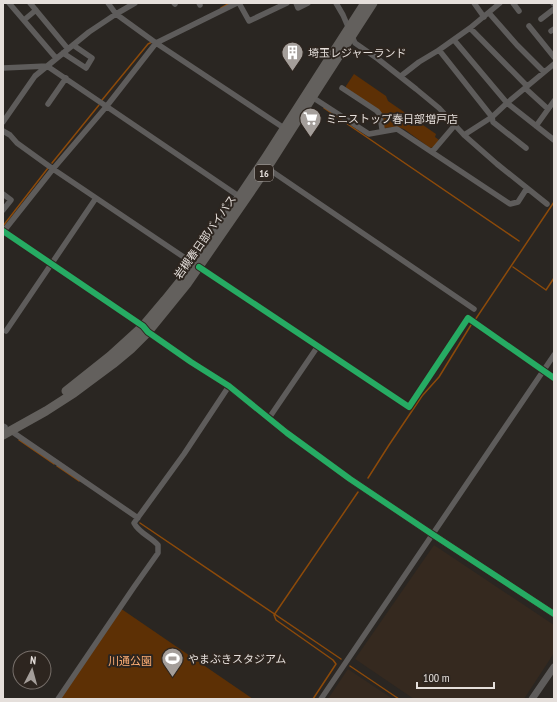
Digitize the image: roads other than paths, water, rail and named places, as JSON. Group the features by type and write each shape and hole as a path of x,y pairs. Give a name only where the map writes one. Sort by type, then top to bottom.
{"highway":[{"name":"岩槻春日部バイパス","path":"196,265 267,168 312,97 365,3"},
{"name":"岩槻春日部バイパス","path":"5,430 70,388 145,329 187,284 196,265 284,128 350,32 373,3"}],"street":[{"path":"9,3 56,58"},
{"path":"30,3 68,49"},
{"path":"108,3 116,14 156,43 284,128"},
{"path":"3,122 34,76 89,32 135,3"},
{"path":"287,3 249,21 238,3 156,43 3,231 191,362 229,386 287,433 350,479 554,614"},
{"path":"296,3 298,8 308,3"},
{"path":"336,3 355,43 401,76 438,108 464,135 497,164 547,204"},
{"path":"474,3 484,17"},
{"path":"401,76 419,62 454,40 500,3"},
{"path":"513,3 519,11"},
{"path":"541,19 554,9"},
{"path":"24,20 36,10"},
{"path":"489,13 517,45 544,72"},
{"path":"529,26 554,57"},
{"path":"470,28 548,109"},
{"path":"454,40 507,103 553,138"},
{"path":"63,53 86,68 92,58 73,45"},
{"path":"439,50 492,117 493,122 526,148"},
{"path":"464,135 492,117 554,64"},
{"path":"3,68 47,66 240,197"},
{"path":"48,104 66,78"},
{"path":"342,88 377,111 380,115 382,129"},
{"path":"312,97 330,106 368,134 397,129 510,204 518,202 527,188"},
{"path":"536,126 554,101"},
{"path":"432,152 455,125"},
{"path":"3,131 53,169 410,407 468,318 554,378"},
{"path":"267,168 474,309"},
{"path":"3,194 11,200 3,210"},
{"path":"6,331 96,198"},
{"path":"269,418 318,346"},
{"path":"321,699 554,355"},
{"path":"58,699 158,554 158,545 154,540 137,528 134,523 184,454 229,386"},
{"path":"5,430 138,518"},
{"path":"532,699 554,666"}],"waterway":[{"path":"221,8 230,3"},
{"path":"102,100 148,44 152,42"},
{"path":"52,163 99,105"},
{"path":"324,108 519,241"},
{"path":"3,226 48,168"},
{"path":"475,320 554,202"},
{"path":"513,267 546,290 554,278"},
{"path":"368,478 422,396 439,377 471,325"},
{"path":"19,440 54,464"},
{"path":"57,466 79,481"},
{"path":"313,699 336,664 333,660 276,620 274,615 358,492"},
{"path":"140,523 341,659"},
{"path":"350,666 399,699"}],"place":[{"name":"埼玉レジャーランド","path":"292,72"},
{"name":"ミニストップ春日部増戸店","path":"310,138"},
{"name":"やまぶきスタジアム","path":"172,678"}],"park label":[{"name":"川通公園","path":"130,661"}]}
